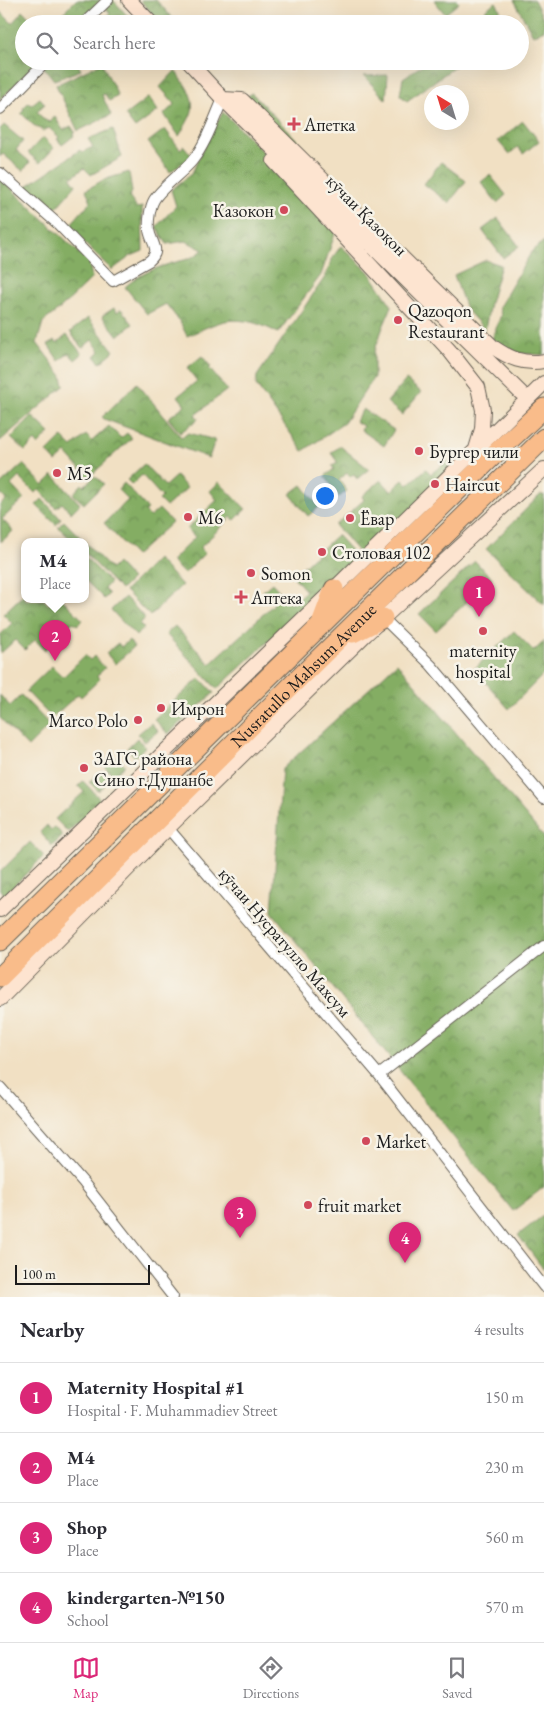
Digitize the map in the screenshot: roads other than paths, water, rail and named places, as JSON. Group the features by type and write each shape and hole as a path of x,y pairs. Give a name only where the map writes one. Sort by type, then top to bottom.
{"highway":[{"name":"Nusratullo Mahsum Avenue","path":"0,942 544,408"},
{"name":"Nusratullo Mahsum Avenue","path":"0,977 301,676 544,438"},
{"path":"321,625 334,589"},
{"path":"338,640 383,618"},
{"path":"286,661 301,676"}],"street":[{"path":"92,15 108,0"},
{"path":"129,0 143,15"},
{"path":"0,110 38,70"},
{"name":"кӯчаи Қазоқон","path":"196,70 223,99 521,393"},
{"path":"0,173 58,224 113,281 149,261 154,256 156,250 149,230 150,213 154,199 196,156 223,99"},
{"path":"223,99 242,100 493,347 509,358 538,362 544,361"},
{"path":"223,99 237,122 467,370 478,386 483,410 482,428 476,450"},
{"path":"0,910 334,589 544,382"},
{"path":"0,999 168,828 383,618 544,469"},
{"path":"518,494 534,484 544,484"},
{"path":"383,618 431,665 544,798"},
{"name":"кӯчаи Нусратулло Махсум","path":"168,828 379,1075 544,1287"},
{"path":"379,1075 544,946"},
{"path":"0,1087 83,1182 173,1297"}],"place":[{"name":"Апетка","path":"294,124"},
{"name":"Казокон","path":"284,210"},
{"name":"Qazoqon Restaurant","path":"398,320"},
{"name":"Бургер чили","path":"419,451"},
{"name":"М5","path":"57,473"},
{"name":"Haircut","path":"435,484"},
{"name":"М6","path":"188,517"},
{"name":"Ёвар","path":"350,518"},
{"name":"Столовая 102","path":"322,552"},
{"name":"Somon","path":"251,573"},
{"name":"Аптека","path":"241,597"},
{"name":"Maternity Hospital #1","path":"479,617"},
{"name":"maternity hospital","path":"483,631"},
{"name":"М4","path":"55,661"},
{"name":"Имрон","path":"161,708"},
{"name":"Marco Polo","path":"138,720"},
{"name":"ЗАГС района Сино г.Душанбе","path":"84,768"},
{"name":"Market","path":"366,1141"},
{"name":"fruit market","path":"308,1205"},
{"name":"Shop","path":"240,1238"},
{"name":"kindergarten-№150","path":"405,1263"}]}
